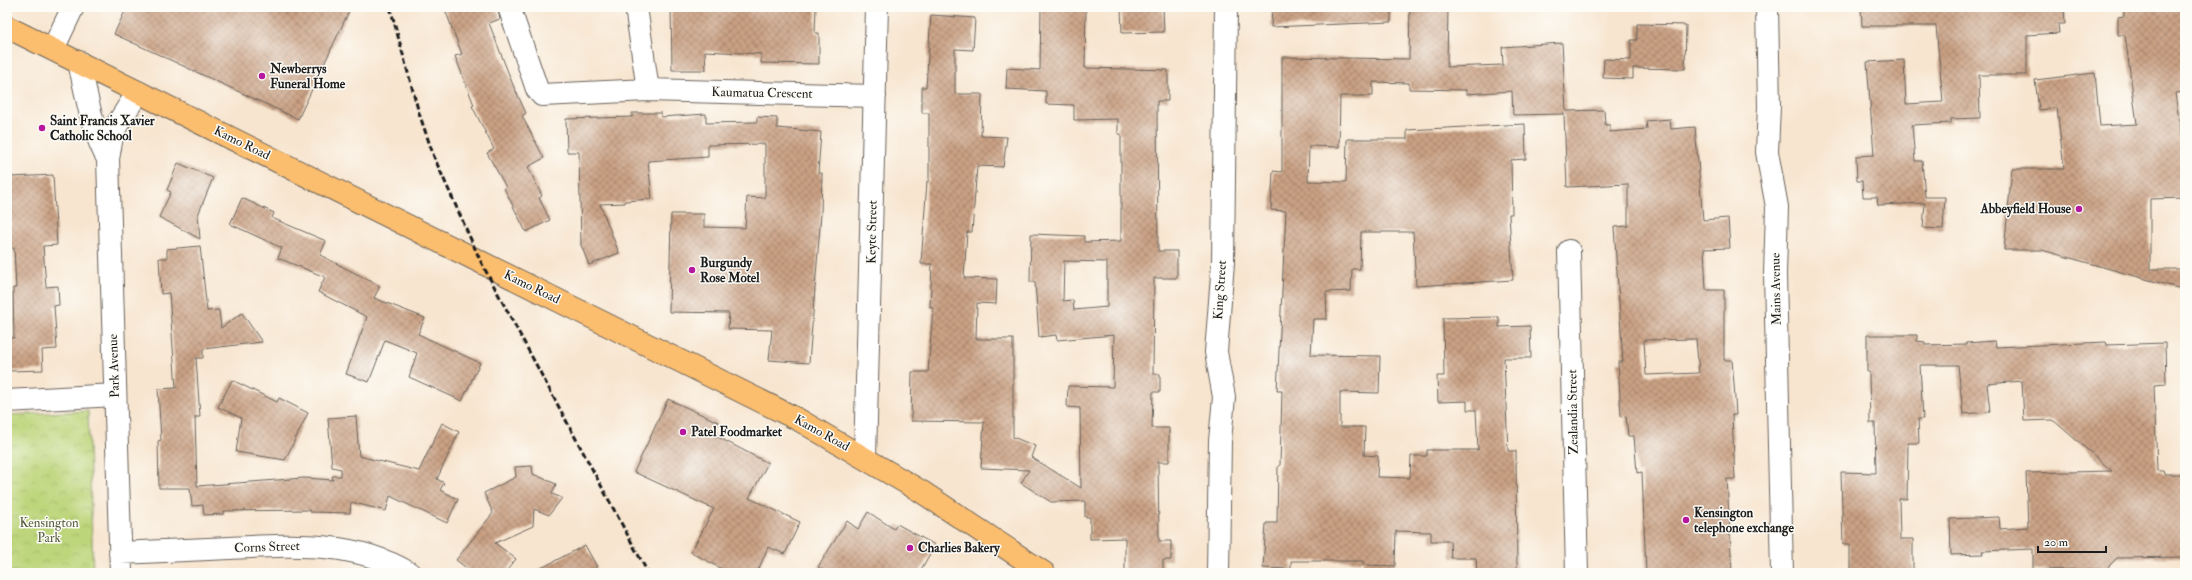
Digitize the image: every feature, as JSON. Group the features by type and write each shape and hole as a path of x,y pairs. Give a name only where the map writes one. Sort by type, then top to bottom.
{"main road":[{"name":"Kamo Road","path":"7,27 798,420 865,457 922,492 1044,573"}],"street":[{"path":"53,49 73,7"},
{"name":"Kaumatua Crescent","path":"509,7 537,89 542,95 648,90 875,96"},
{"path":"636,7 648,90"},
{"name":"Keyte Street","path":"865,457 877,7"},
{"name":"King Street","path":"1218,573 1220,441 1224,396 1216,352 1223,263 1226,7"},
{"name":"Mains Avenue","path":"1767,7 1769,106 1767,152 1777,207 1775,274 1782,573"},
{"name":"Park Avenue","path":"79,62 92,122 98,142 108,159"},
{"name":"Park Avenue","path":"120,563 108,159 113,132 138,92"},
{"name":"Zealandia Street","path":"1569,251 1577,573"},
{"path":"7,401 115,395"},
{"name":"Corns Street","path":"120,563 300,545 339,548 371,557 409,573"}],"green space":[{"name":"Kensington Park","path":"88,411 93,573 7,573 7,415"}],"building":[{"name":"Newberrys Funeral Home","path":"127,7 351,7 298,119 114,34"},
{"path":"444,7 497,7 500,19 489,23 513,85 526,113 522,116 544,158 528,167 542,196 539,198 550,220 526,232 504,188 506,187 487,153 494,149 472,106 474,105 455,56 462,54"},
{"path":"671,7 816,7 815,33 819,33 819,64 761,63 761,54 705,51 706,70 672,70"},
{"path":"1041,7 1086,7 1085,68 1168,70 1168,101 1157,101 1158,251 1177,251 1177,278 1154,278 1153,374 1160,374 1160,392 1153,392 1152,428 1169,428 1169,462 1158,462 1159,541 1171,541 1171,560 1163,560 1163,573 1125,573 1125,538 1090,539 1090,517 1085,517 1085,501 1051,502 1021,483 1029,470 981,468 984,422 911,421 912,372 928,372 933,308 930,307 932,264 921,264 927,181 929,181 929,113 922,113 922,87 926,87 931,15 975,18 973,50 955,49 955,94 982,94 981,136 1007,137 1003,167 977,166 972,232 967,232 964,278 997,279 996,304 977,303 976,339 1013,339 1013,437 1035,446 1031,457 1081,488 1080,408 1067,407 1068,386 1113,387 1114,335 1057,340 1056,335 1039,337 1035,282 1030,282 1031,234 1084,236 1084,242 1121,241 1121,134 1118,134 1118,119 1074,120 1074,105 1046,104 1046,91 1006,89 1007,68 1040,70","holes":["1064,261 1107,262 1107,307 1074,310 1073,300 1063,301"]},
{"path":"1121,7 1163,7 1164,32 1122,33"},
{"path":"1272,7 1391,7 1391,22 1271,27"},
{"path":"1410,7 1448,7 1447,67 1503,65 1502,47 1562,43 1566,111 1604,110 1605,125 1610,125 1610,132 1647,129 1646,121 1670,119 1671,129 1695,127 1703,220 1728,218 1730,248 1704,249 1706,290 1724,290 1724,360 1732,360 1736,415 1732,415 1735,479 1727,479 1732,573 1646,573 1642,472 1637,473 1634,436 1628,436 1626,416 1621,417 1618,362 1623,362 1614,227 1628,226 1628,184 1567,187 1564,114 1513,115 1512,91 1466,94 1466,90 1409,89 1409,83 1373,82 1373,96 1340,96 1339,147 1309,146 1308,181 1346,182 1347,139 1407,139 1407,130 1525,124 1526,159 1511,160 1512,214 1509,214 1513,280 1416,286 1413,232 1361,232 1360,269 1352,269 1351,291 1326,292 1327,319 1313,319 1311,355 1380,356 1379,393 1340,392 1340,427 1365,427 1364,455 1378,456 1377,477 1410,478 1411,456 1427,456 1427,450 1478,450 1476,410 1467,410 1467,401 1438,402 1437,376 1444,376 1443,318 1499,317 1499,327 1530,326 1531,358 1504,358 1508,451 1516,451 1517,572 1477,573 1476,558 1451,558 1450,541 1431,541 1431,532 1396,531 1395,566 1363,565 1363,561 1291,561 1291,569 1263,568 1266,523 1277,523 1278,466 1280,466 1282,391 1277,391 1286,211 1271,210 1273,171 1282,172 1282,57 1409,59","holes":["1696,339 1699,373 1646,375 1644,340"]},
{"path":"1861,7 2064,7 2065,24 2058,24 2059,33 2027,35 2027,75 1979,75 1980,118 1951,119 1951,123 1912,125 1915,161 1922,161 1925,197 1945,197 1943,229 1923,228 1925,203 1878,205 1877,197 1863,197 1862,181 1857,181 1856,156 1874,155 1867,62 1904,60 1906,104 1943,102 1936,26 1862,26"},
{"path":"2124,7 2185,7 2185,92 2175,93 2182,141 2185,141 2185,198 2150,199 2150,269 2185,269 2185,290 2042,250 2004,250 2012,169 2064,169 2057,108 2039,110 2035,80 2095,73 2100,126 2137,124 2125,35 2118,35 2118,17 2124,16"},
{"path":"1637,24 1686,25 1685,69 1633,68 1633,79 1603,78 1604,59 1631,60 1631,40 1637,40"},
{"path":"632,113 661,113 661,117 706,114 706,123 757,122 757,117 777,118 777,128 821,132 818,173 822,173 821,214 809,363 769,360 772,330 728,329 729,313 669,312 671,214 704,214 704,227 745,228 747,197 765,198 765,144 708,145 708,157 648,161 652,199 625,201 625,203 600,204 619,253 589,265 581,245 579,152 567,152 566,119 632,117"},
{"path":"178,163 213,178 198,215 200,239 159,217 171,192 167,190"},
{"path":"53,175 57,245 43,246 46,287 58,286 59,305 54,306 57,349 42,350 43,370 9,371 7,338 14,338 13,288 16,288 14,248 7,248 7,202 12,202 11,177"},
{"path":"242,198 274,213 272,218 326,241 320,255 380,286 374,298 425,318 418,334 480,363 462,401 409,377 417,353 385,340 369,382 346,374 367,317 318,292 325,277 278,258 282,248 230,224"},
{"path":"200,246 207,311 219,310 221,328 242,313 262,342 203,349 203,358 196,358 200,417 195,417 197,486 304,478 333,480 332,476 341,476 341,469 332,467 328,418 356,416 359,456 419,471 442,423 459,432 437,479 444,483 440,490 458,499 447,523 390,496 386,511 351,502 350,513 310,512 310,510 224,511 224,514 204,515 203,505 192,506 190,488 159,488 158,441 161,440 158,389 176,388 169,293 161,294 159,258 167,258 167,249"},
{"path":"1867,335 1917,335 1917,341 1925,342 1925,345 1967,344 1966,343 1995,341 1996,347 2106,342 2107,345 2165,343 2166,384 2154,385 2157,471 2163,471 2164,474 2185,474 2185,557 2117,558 2106,569 2033,570 2033,549 1982,551 1983,554 1951,555 1950,519 1999,517 2000,529 2028,527 2026,473 2112,471 2053,420 2024,421 2022,381 1987,384 1990,412 1963,414 1958,365 1920,365 1923,419 1918,419 1919,443 1908,443 1907,499 1899,499 1900,539 1913,539 1913,571 1850,572 1850,544 1843,544 1841,472 1876,473 1875,423 1870,423 1869,372 1867,372"},
{"path":"232,380 277,402 279,398 308,413 285,460 236,452 241,418 218,407"},
{"path":"668,399 718,422 712,434 768,463 749,498 800,522 785,554 768,547 757,573 729,573 691,552 714,509 634,472"},
{"path":"532,466 533,474 556,484 552,494 562,498 549,515 534,509 533,526 495,543 516,559 505,573 473,573 456,560 493,513 484,493 516,477 515,467"},
{"path":"868,512 894,529 897,524 935,545 919,573 828,573 818,567 847,521 858,529"},
{"path":"585,545 597,567 586,573 532,573"}],"railway":[{"path":"390,7 419,113 434,157 481,262 648,573"}],"place":[{"name":"Newberrys Funeral Home","path":"262,76"},
{"name":"Saint Francis Xavier Catholic School","path":"42,128"},
{"name":"Abbeyfield House","path":"2079,209"},
{"name":"Burgundy Rose Motel","path":"692,270"},
{"name":"Patel Foodmarket","path":"683,432"},
{"name":"Kensington telephone exchange","path":"1686,520"},
{"name":"Charlies Bakery","path":"910,548"}]}
